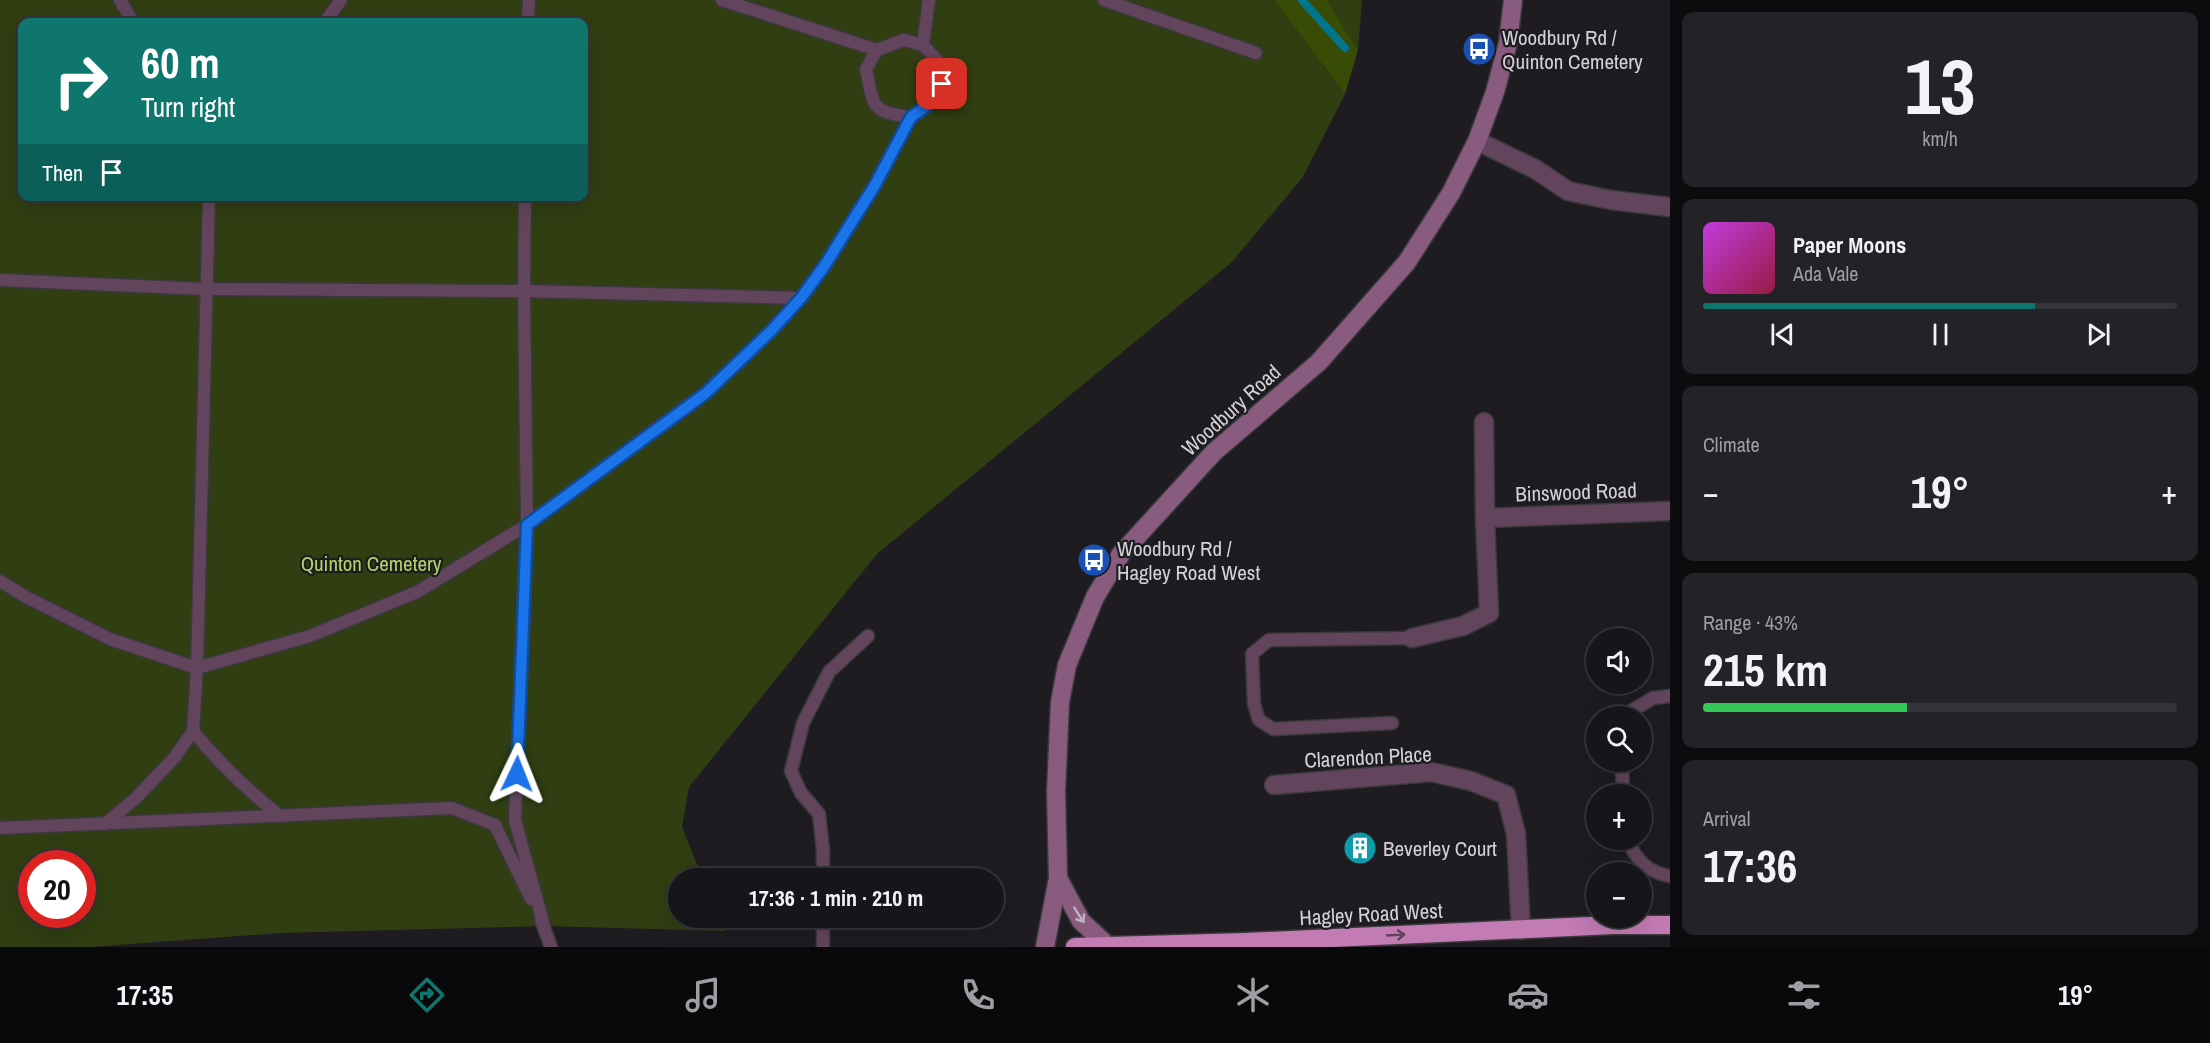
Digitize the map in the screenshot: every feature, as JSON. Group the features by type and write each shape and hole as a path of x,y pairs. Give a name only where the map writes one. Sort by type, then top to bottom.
{"highway":[{"name":"Hagley Road West","path":"1075,947 1613,925 1670,925"}],"street":[{"name":"Woodbury Road","path":"1045,947 1058,878 1056,792 1060,702 1067,665 1095,597 1121,554 1215,452 1319,362 1407,262 1451,193 1477,141 1495,92 1508,43 1513,0"},
{"path":"1477,141 1535,169 1568,191 1611,200 1670,207"},
{"name":"Binswood Road","path":"1412,638 1463,626 1489,613 1485,518 1485,422"},
{"name":"Binswood Road","path":"1485,518 1670,511"},
{"name":"Clarendon Place","path":"1274,785 1431,772 1471,781 1506,795 1515,834 1521,930"},
{"name":"Woodbury Road","path":"1058,878 1082,921 1109,947"},
{"path":"1338,938 1356,947"}],"lane":[{"path":"120,0 131,18"},
{"path":"328,18 341,0"},
{"path":"528,0 528,18"},
{"path":"0,581 26,597 111,639 196,668 310,636 417,592 527,525 706,393 771,331 801,298 825,265 875,185 911,117 938,98 942,84 938,61 923,45 904,40 877,50 722,0"},
{"path":"923,45 929,0"},
{"path":"1104,0 1256,53"},
{"path":"877,50 866,69 873,104 886,114 911,117"},
{"path":"105,824 135,799 174,758 193,731 209,201"},
{"path":"525,201 527,525 515,820 551,947"},
{"path":"0,280 205,290 524,291 801,298"},
{"path":"823,868 819,814 801,792 791,771 803,723 829,672 867,636"},
{"path":"1392,723 1273,729 1259,720 1254,704 1252,654 1269,640 1412,638"},
{"path":"1640,706 1653,698 1670,696"},
{"path":"193,731 215,758 245,788 280,816"},
{"path":"0,828 452,808 495,825 544,926"},
{"path":"1632,850 1643,864 1659,875 1670,876"},
{"path":"823,928 823,947"}],"green space":[{"name":"Quinton Cemetery","path":"0,0 1274,0 1345,94 1303,177 1232,262 877,554 689,787 682,827 699,868 668,868 668,928 724,928 725,931 544,926 280,933 90,947 0,947"},
{"path":"1274,0 1327,0 1358,50 1345,94"},
{"path":"1327,0 1362,0 1358,50"}],"waterway":[{"path":"1302,0 1345,48"}],"place":[{"name":"Woodbury Rd / Quinton Cemetery","path":"1479,49"},
{"name":"Woodbury Rd / Hagley Road West","path":"1094,560"},
{"name":"Beverley Court","path":"1360,848"}],"route":[{"path":"517,774 527,525 706,393 771,331 801,298 825,265 875,185 911,117 938,98 942,84"}]}
